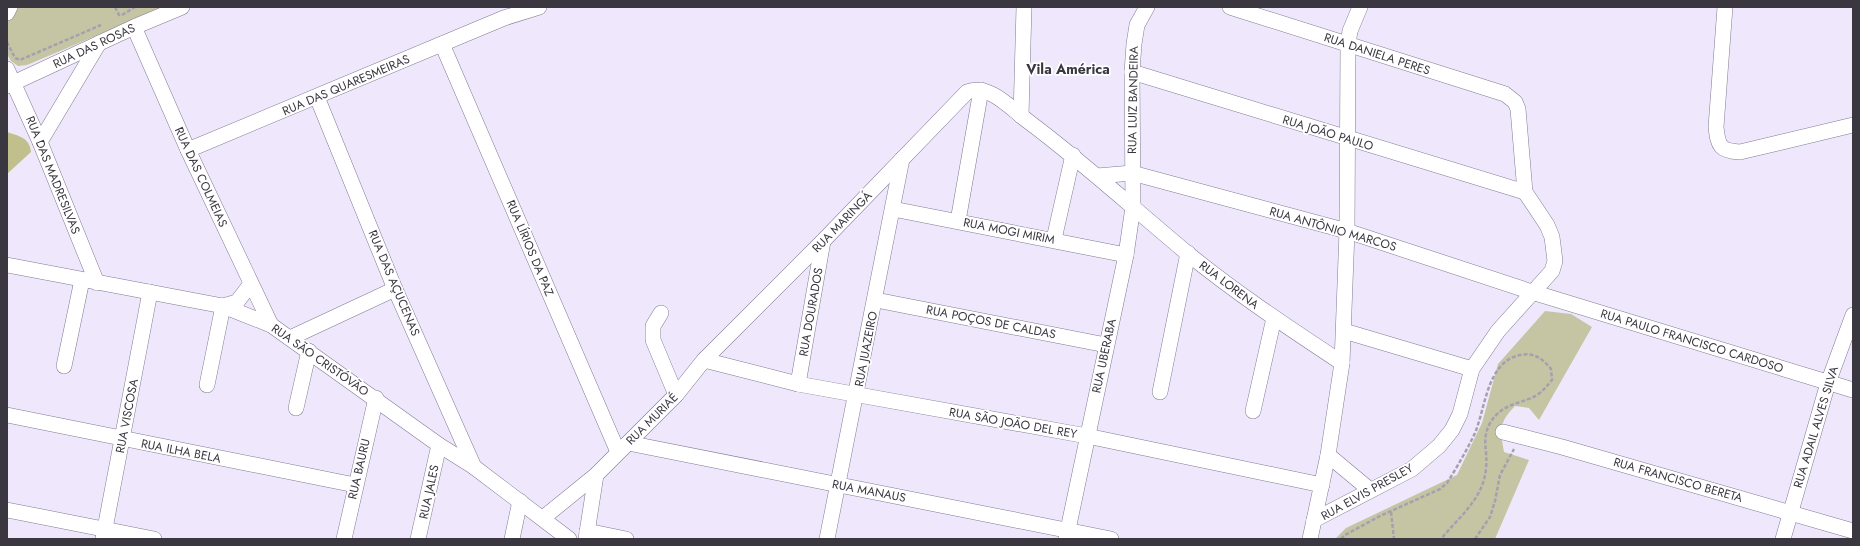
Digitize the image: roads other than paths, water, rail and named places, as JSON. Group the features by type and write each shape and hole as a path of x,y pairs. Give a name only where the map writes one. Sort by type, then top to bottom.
{"street":[{"path":"7,13 10,7"},
{"name":"RUA DAS ROSAS","path":"11,85 134,27 182,7"},
{"name":"RUA DAS QUARESMEIRAS","path":"188,150 504,18 539,7"},
{"path":"1020,116 1024,7"},
{"name":"RUA LUIZ BANDEIRA","path":"1132,172 1132,72 1135,34 1140,19 1147,7"},
{"name":"RUA DANIELA PERES","path":"1230,7 1504,94 1515,102 1518,109"},
{"path":"1310,539 1328,455 1342,363 1347,231 1348,44 1350,31 1360,7"},
{"path":"1725,7 1716,127 1717,139 1722,148 1729,152 1740,152 1853,125"},
{"name":"RUA DAS COLMEIAS","path":"134,27 250,285 271,325"},
{"path":"40,142 100,43"},
{"name":"RUA LÍRIOS DA PAZ","path":"442,44 623,448"},
{"name":"RUA DAS MADRESILVAS","path":"7,69 11,85 40,142 89,281"},
{"name":"RUA JOÃO PAULO","path":"1132,72 1525,192"},
{"path":"958,221 981,90"},
{"name":"RUA LORENA","path":"981,90 990,93 1073,155 1133,208 1188,253 1274,318 1342,363"},
{"name":"RUA MARINGÁ","path":"704,360 823,241 967,92 981,90"},
{"name":"RUA DAS AÇUCENAS","path":"317,97 395,289 474,467"},
{"name":"RUA ELVIS PRESLEY","path":"1314,520 1412,468 1426,458 1452,430 1466,393 1472,369 1498,331 1552,271 1555,250 1552,237 1547,225 1525,192 1518,109"},
{"path":"1054,239 1073,155"},
{"name":"RUA JUAZEIRO","path":"827,539 876,300 902,159"},
{"path":"1098,176 1132,172"},
{"name":"RUA UBERABA","path":"1067,535 1106,344 1126,255 1133,208 1132,172"},
{"name":"RUA ANTÔNIO MARCOS","path":"1132,172 1347,231 1532,292"},
{"name":"RUA MOGI MIRIM","path":"893,209 1054,239 1126,255"},
{"name":"RUA DOURADOS","path":"798,384 823,241"},
{"path":"1160,392 1188,253"},
{"name":"RUA SÃO CRISTÓVÃO","path":"7,265 223,306 271,325 376,398 439,445 474,467 543,518 568,539"},
{"path":"64,366 89,281"},
{"path":"206,385 223,306 237,302 244,295 250,285"},
{"path":"290,338 395,289"},
{"name":"RUA VISCOSA","path":"104,534 150,292"},
{"name":"RUA PAULO FRANCISCO CARDOSO","path":"1532,292 1853,390"},
{"name":"RUA POÇOS DE CALDAS","path":"876,300 1106,344"},
{"path":"661,313 653,326 653,340 676,395"},
{"name":"RUA ADAIL ALVES SILVA","path":"1783,539 1828,383 1853,315"},
{"path":"1253,411 1274,318"},
{"path":"1344,332 1472,369"},
{"path":"296,408 309,352"},
{"name":"RUA MURIAÉ","path":"543,518 596,475 676,395 704,360"},
{"name":"RUA SÃO JOÃO DEL REY","path":"704,360 798,384 1087,436 1322,484"},
{"name":"RUA BAURU","path":"344,539 376,398"},
{"name":"RUA ILHA BELA","path":"7,414 123,439 356,485"},
{"name":"RUA FRANCISCO BERETA","path":"1503,432 1791,512 1853,531"},
{"name":"RUA JALES","path":"418,539 439,445"},
{"name":"RUA MANAUS","path":"623,448 838,485 1067,535 1111,539"},
{"path":"1328,455 1370,490"},
{"path":"596,475 587,535 626,539"},
{"path":"512,539 520,501"},
{"path":"7,510 104,534 154,539"}],"district":[{"name":"Vila América","path":"1068,69"}]}
